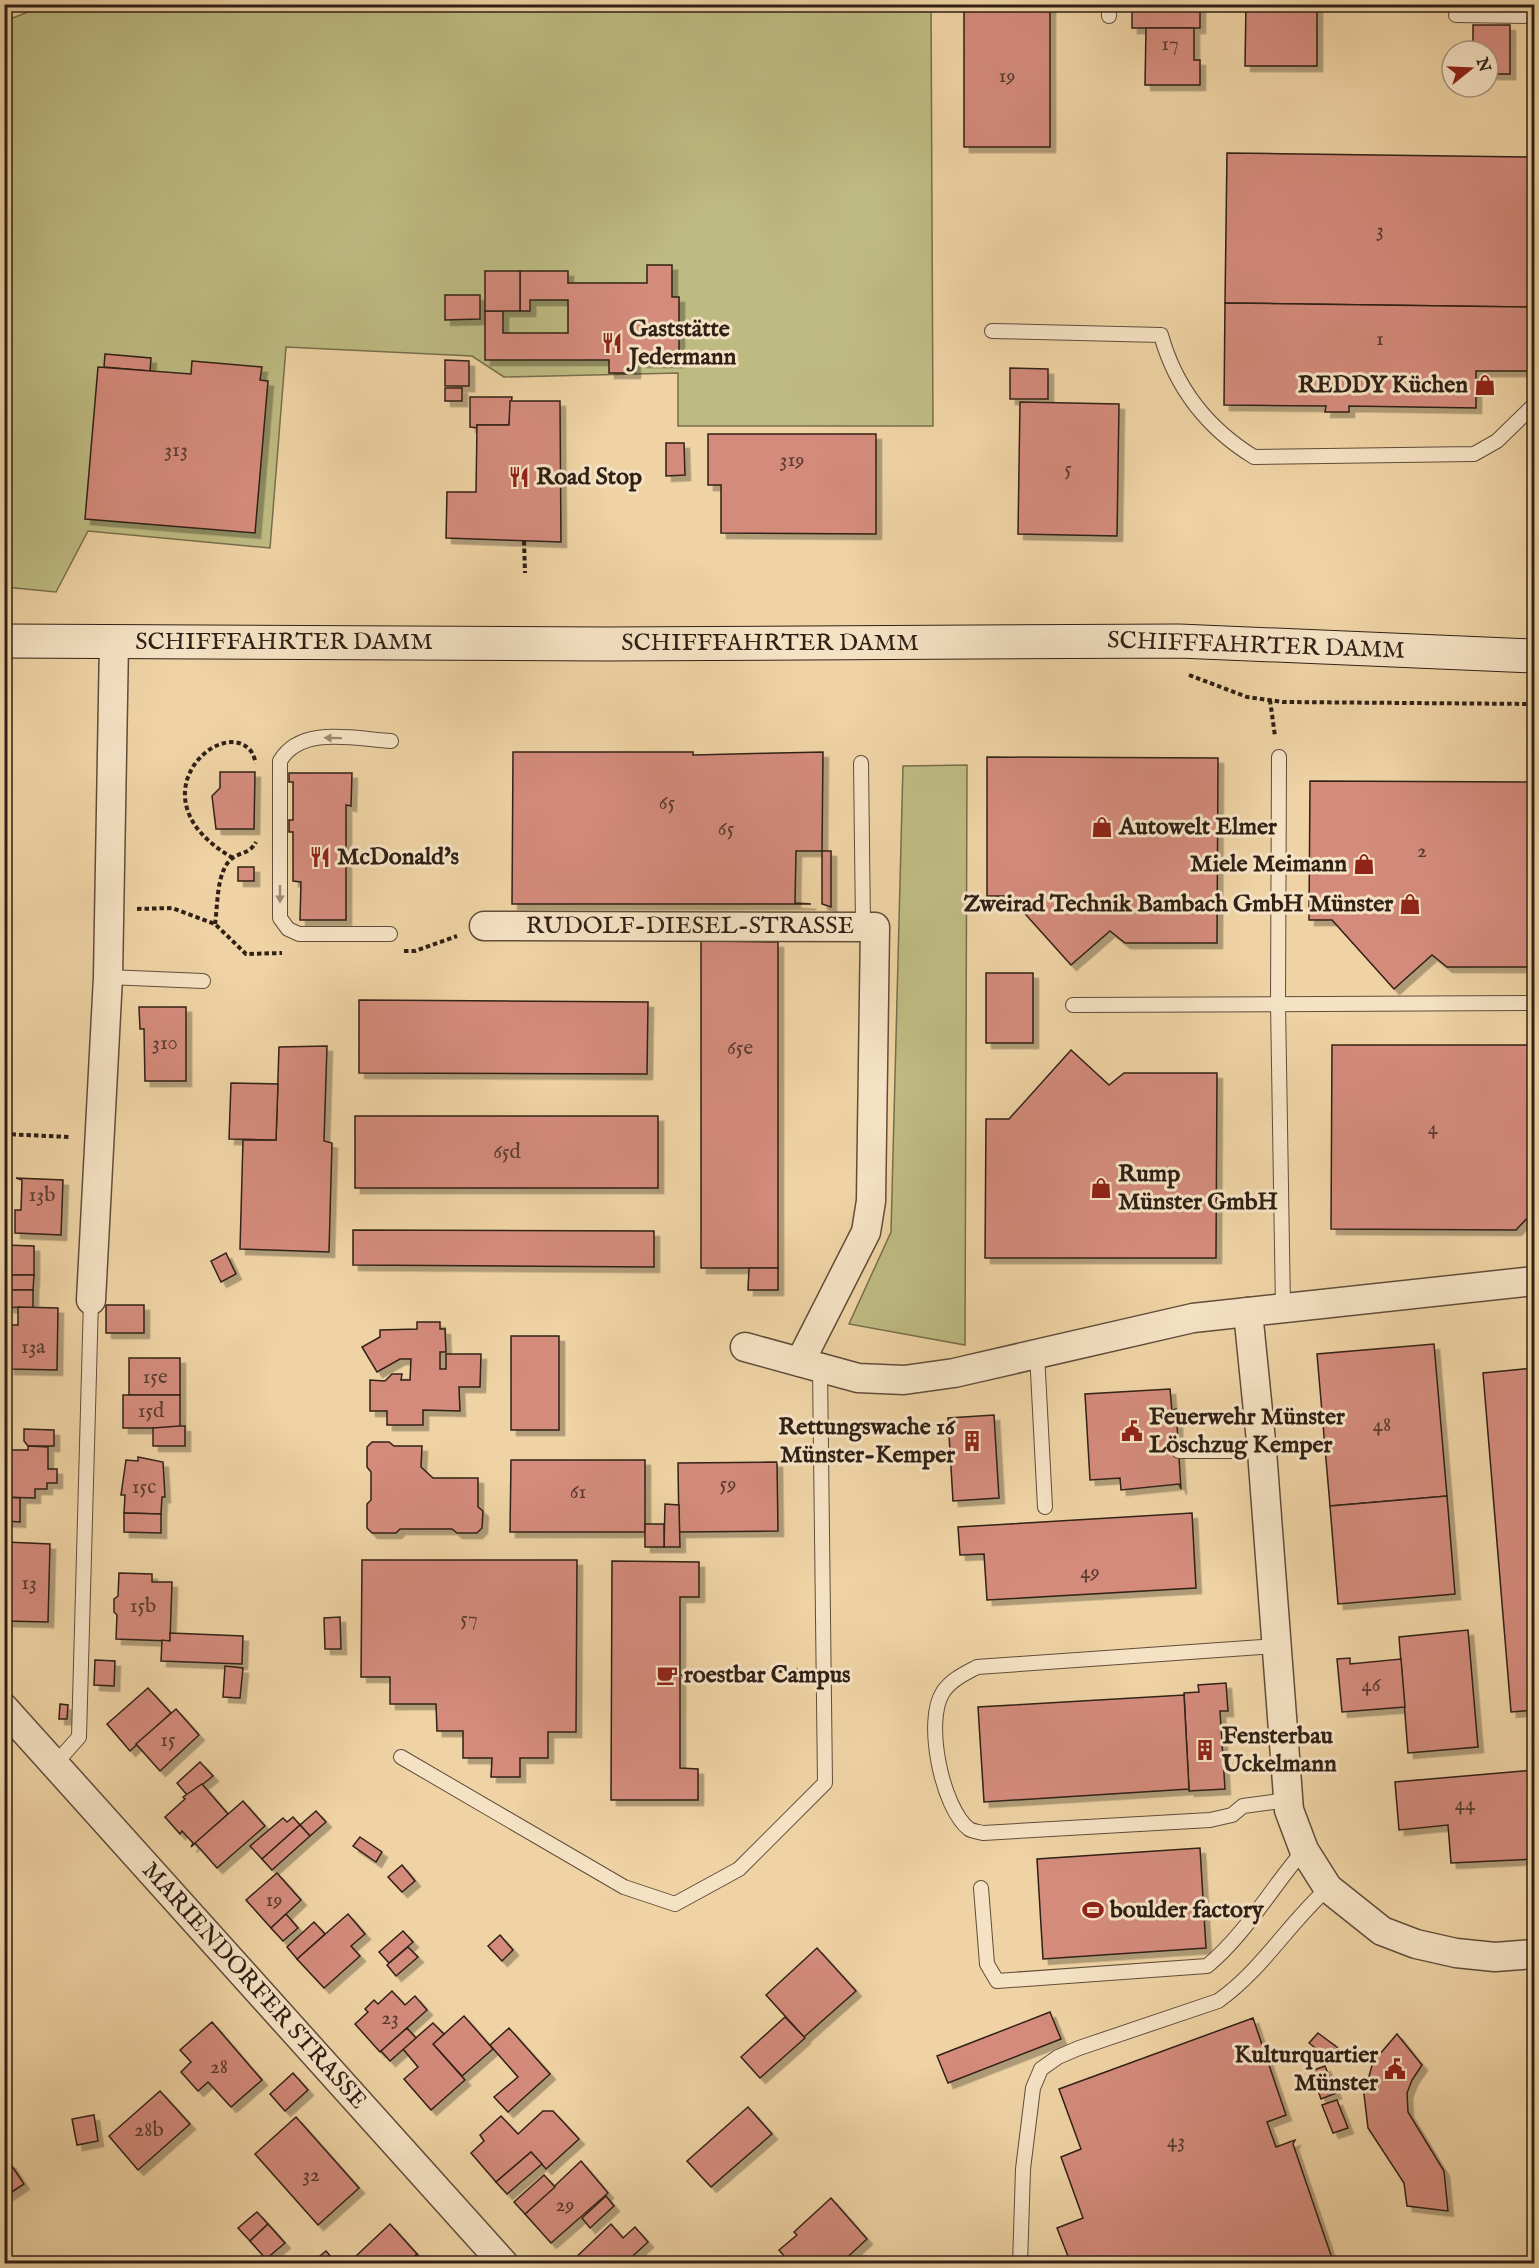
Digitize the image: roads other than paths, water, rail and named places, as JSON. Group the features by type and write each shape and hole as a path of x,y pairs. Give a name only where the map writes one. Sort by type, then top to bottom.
{"main road":[{"name":"SCHIFFFAHRTER DAMM","path":"4,640 630,644 1179,641 1534,656"}],"street":[{"path":"91,1300 108,977 114,642"},
{"name":"RUDOLF-DIESEL-STRASSE","path":"484,926 875,927 871,1201 866,1233 810,1365"},
{"path":"745,1347 858,1378 904,1380 954,1373 1193,1318 1534,1281"},
{"path":"1248,1312 1262,1452 1289,1810 1304,1850 1328,1888 1382,1931 1416,1944 1456,1953 1495,1957 1534,1954"},
{"name":"MARIENDORFER STRASSE","path":"4,1708 56,1763 504,2264"}],"lane":[{"path":"1456,15 1534,16"},
{"path":"992,331 1161,335 1185,394 1228,441 1254,457 1474,454 1497,441 1534,405"},
{"path":"390,933 299,933 288,929 280,918 280,761 294,744 307,738 391,741"},
{"path":"1279,757 1278,1004 1283,1308"},
{"path":"861,763 863,926"},
{"path":"108,977 203,981"},
{"path":"1073,1005 1534,1003"},
{"path":"56,1763 79,1737 91,1300"},
{"path":"1037,1353 1045,1507"},
{"path":"401,1757 624,1887 675,1904 739,1869 825,1782 824,1669 810,1365"},
{"path":"1179,1451 1262,1452"},
{"path":"1277,1646 977,1667 956,1678 942,1693 938,1706 936,1752 941,1775 954,1807 969,1829 983,1833 1210,1820 1232,1815 1243,1806 1288,1800"},
{"path":"981,1888 987,1965 997,1981 1207,1966 1225,1951 1276,1882 1304,1850"},
{"path":"1020,2264 1023,2169 1033,2088 1041,2068 1069,2052 1218,2001 1256,1969 1302,1912 1328,1888"}],"place":[{"name":"Gaststätte Jedermann","path":"612,343"},
{"name":"REDDY Küchen","path":"1485,385"},
{"name":"Road Stop","path":"519,477"},
{"name":"Autowelt Elmer","path":"1102,827"},
{"name":"McDonald's","path":"320,857"},
{"name":"Miele Meimann","path":"1364,864"},
{"name":"Zweirad Technik Bambach GmbH Münster","path":"1410,904"},
{"name":"Rump Münster GmbH","path":"1101,1188"},
{"name":"Feuerwehr Münster Löschzug Kemper","path":"1132,1431"},
{"name":"Rettungswache 16 Münster-Kemper","path":"972,1441"},
{"name":"roestbar Campus","path":"667,1675"},
{"name":"Fensterbau Uckelmann","path":"1205,1750"},
{"name":"boulder factory","path":"1093,1910"},
{"name":"Kulturquartier Münster","path":"1395,2069"}]}
